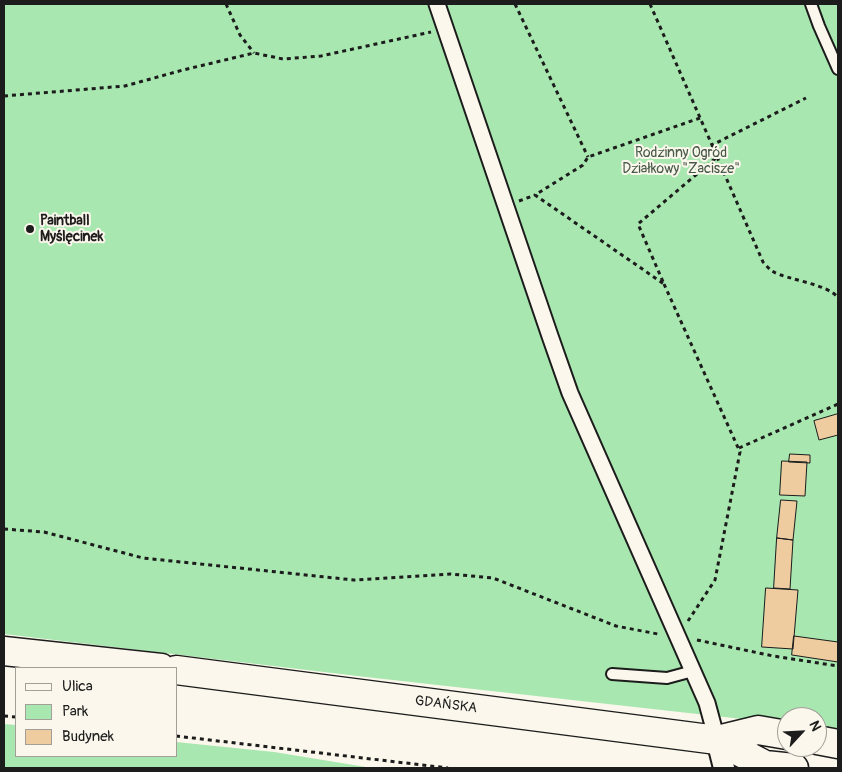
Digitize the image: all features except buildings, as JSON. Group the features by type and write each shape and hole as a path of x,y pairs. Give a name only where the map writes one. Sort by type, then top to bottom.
{"main road":[{"path":"4,651 152,667"},
{"name":"GDAŃSKA","path":"178,670 717,740 765,765 794,768"},
{"name":"GDAŃSKA","path":"717,740 758,730 777,733"}],"street":[{"path":"437,4 570,393 707,703 724,768"}],"lane":[{"path":"811,4 838,69"},
{"path":"612,674 667,678 693,671"}],"path":[{"path":"226,4 240,35 254,54"},
{"path":"515,4 588,157"},
{"path":"650,4 763,262 771,271 826,290 838,298"},
{"path":"4,96 125,86 183,70 254,54 283,59 321,56 446,29"},
{"path":"712,145 806,98"},
{"path":"664,284 535,195 583,165 588,157 700,118"},
{"path":"678,637 715,580 740,452 638,224 717,157"},
{"path":"739,448 838,404"},
{"path":"4,529 44,532 144,558 354,580 452,574 493,578 616,626 774,656 838,666"},
{"path":"178,736 448,768"}],"green space":[{"name":"Rodzinny Ogród Działkowy \"Zacisze\"","path":"4,4 838,4 838,730 827,729 827,707 777,707 777,723 4,634"},
{"path":"4,724 15,725 15,757 178,757 178,742 274,752 372,768 4,768"}],"place":[{"name":"Paintball Myślęcinek","path":"30,229"}]}
